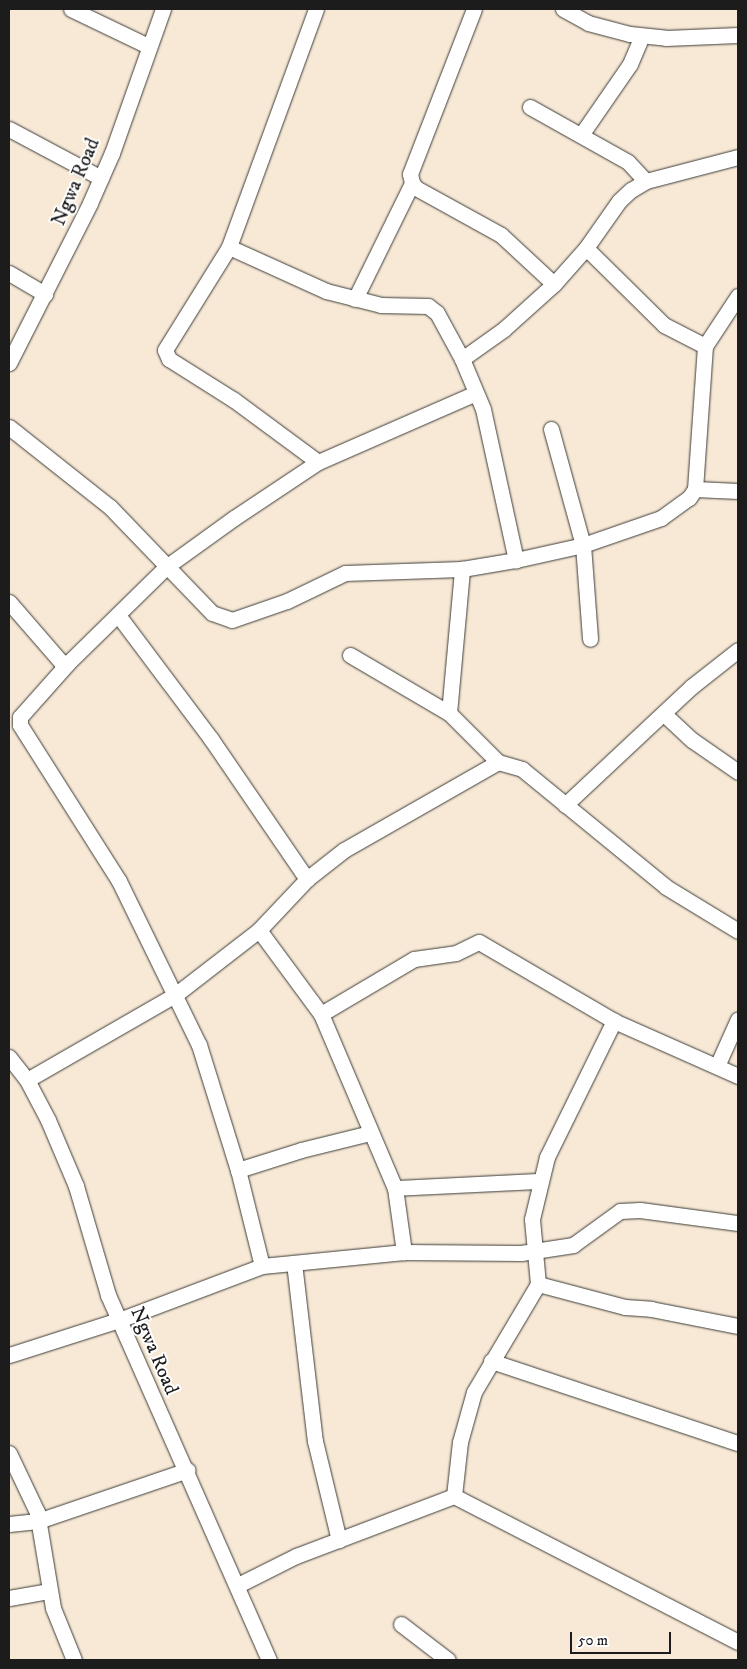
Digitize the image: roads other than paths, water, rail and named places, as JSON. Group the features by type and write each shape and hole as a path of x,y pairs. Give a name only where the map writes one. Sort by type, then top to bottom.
{"street":[{"path":"71,9 148,46"},
{"name":"Ngwa Road","path":"9,363 45,294 101,178 163,9"},
{"path":"316,9 229,247 165,350 169,359 234,400 318,462"},
{"path":"474,9 410,174 412,183 416,188 500,235 554,284"},
{"path":"563,9 608,31 666,38 738,35"},
{"path":"581,136 630,64 642,36"},
{"path":"530,107 628,162 646,181"},
{"path":"9,129 101,178"},
{"path":"462,359 504,329 554,284 586,248 619,201 646,181 738,157"},
{"path":"355,299 412,183"},
{"path":"229,247 326,290 381,305 428,306 437,313 462,359 487,426 516,560"},
{"path":"586,248 664,325 705,346"},
{"path":"9,273 45,294"},
{"path":"9,427 110,507 166,567 212,612 232,620 287,601 345,573 462,569 516,560 583,545 661,518 689,498 695,489 705,346 738,296"},
{"path":"262,1266 238,1170 199,1045 119,881 20,725 20,717 25,708 68,663 166,567 318,462 476,393"},
{"path":"550,429 583,545 590,639"},
{"path":"695,489 738,491"},
{"path":"450,713 462,569"},
{"path":"9,602 62,662 68,663"},
{"path":"118,615 211,739 307,879"},
{"path":"566,805 664,714 738,650"},
{"path":"350,655 450,713 498,762 522,769 666,886 738,931"},
{"path":"664,714 692,740 738,772"},
{"path":"27,1080 175,995 259,930 307,879 344,850 498,762"},
{"path":"259,930 321,1014 370,1134 395,1188 404,1252"},
{"path":"321,1014 414,959 456,953 479,942 614,1021 738,1076"},
{"path":"717,1066 738,1019"},
{"path":"454,1496 466,1415 491,1361 538,1284 533,1250 532,1219 540,1181 568,1111 614,1021"},
{"name":"Ngwa Road","path":"9,1057 27,1080 76,1186 108,1295 150,1395 188,1470 269,1660"},
{"path":"238,1170 301,1150 370,1134"},
{"path":"395,1188 540,1181"},
{"path":"9,1355 120,1320 262,1266 404,1252 499,1254 533,1250 578,1242 611,1215 620,1211 640,1210 738,1222"},
{"path":"294,1263 315,1441 340,1540"},
{"path":"538,1284 625,1307 651,1308 738,1326"},
{"path":"491,1361 738,1443"},
{"path":"9,1453 32,1500 38,1522 49,1591 74,1660"},
{"path":"9,1524 38,1522 188,1470"},
{"path":"238,1584 262,1571 454,1496 738,1642"},
{"path":"9,1598 49,1591"},
{"path":"401,1624 448,1660"}]}
